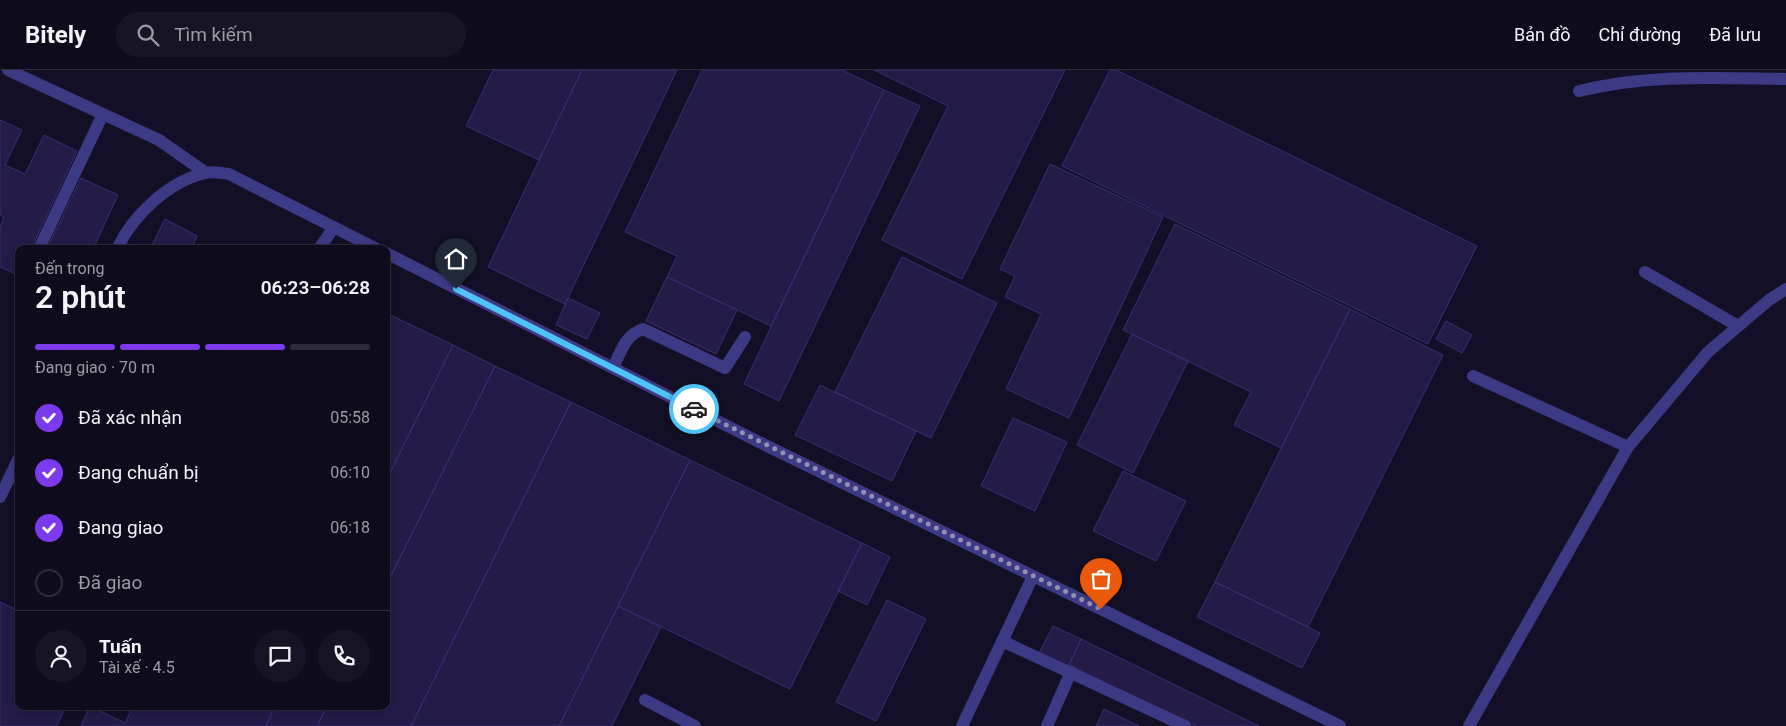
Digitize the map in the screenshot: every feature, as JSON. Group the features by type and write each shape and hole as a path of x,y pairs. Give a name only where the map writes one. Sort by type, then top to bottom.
{"street":[{"path":"8,70 159,140 206,173"},
{"path":"1579,91 1613,82 1651,78 1786,79"},
{"path":"40,245 103,114"},
{"path":"119,245 124,233 164,190 206,173 228,174 369,245"},
{"path":"322,245 334,227"},
{"path":"390,255 613,368 1340,726"},
{"path":"1645,272 1738,326"},
{"path":"1470,726 1628,447 1708,352 1769,300 1786,289"},
{"path":"613,368 626,342 635,331 643,329 725,368 745,337"},
{"path":"1473,376 1628,447"},
{"path":"0,498 15,466"},
{"path":"962,726 1033,576"},
{"path":"1002,641 1185,726"},
{"path":"1046,726 1071,672"},
{"path":"645,700 695,726"}],"building":[{"path":"493,70 582,70 539,160 466,126"},
{"path":"582,70 677,70 565,304 488,267"},
{"path":"702,70 842,70 884,90 771,326 667,277 677,256 625,232"},
{"path":"874,70 1065,70 962,279 882,240 948,106"},
{"path":"1110,70 1116,70 1477,246 1428,344 1062,166"},
{"path":"884,90 920,106 779,401 744,384"},
{"path":"0,120 22,130 5,165 25,174 44,135 77,151 33,245 15,245 15,274 0,267 0,226 4,217 0,215"},
{"path":"1050,164 1163,217 1069,418 1006,389 1041,314 1005,297 1015,276 1000,269"},
{"path":"81,178 118,195 95,245 49,245"},
{"path":"165,219 197,236 193,245 152,245"},
{"path":"1175,224 1350,309 1281,448 1234,425 1251,392 1123,330"},
{"path":"902,257 997,303 931,438 835,392"},
{"path":"667,277 737,310 716,354 646,321"},
{"path":"568,298 600,313 587,339 556,325"},
{"path":"1350,309 1443,355 1308,627 1215,582"},
{"path":"390,315 453,345 390,473"},
{"path":"1446,321 1472,335 1462,353 1436,339"},
{"path":"1132,334 1188,361 1133,473 1077,445"},
{"path":"453,345 495,366 390,578 390,473"},
{"path":"495,366 571,402 411,726 317,726 325,710 390,710 390,578"},
{"path":"820,385 916,431 892,481 795,435"},
{"path":"571,402 690,460 559,726 411,726"},
{"path":"1013,418 1067,442 1035,511 981,486"},
{"path":"690,460 862,543 790,689 618,606"},
{"path":"1123,471 1186,501 1156,561 1093,531"},
{"path":"862,543 890,557 867,605 838,591"},
{"path":"1215,582 1320,633 1302,668 1197,617"},
{"path":"887,600 926,619 876,721 836,702"},
{"path":"0,602 15,609 15,710 64,710 57,726 0,726"},
{"path":"618,606 661,627 612,726 559,726"},
{"path":"1053,626 1081,639 1068,667 1039,653"},
{"path":"1081,639 1259,726 1195,726 1069,665"},
{"path":"1104,709 1139,726 1096,726"},
{"path":"88,710 98,710 125,723 131,710 273,710 266,726 81,726"},
{"path":"273,710 325,710 317,726 266,726"}],"way so far":[{"path":"694,409 1101,609"}],"route":[{"path":"456,289 694,409"}]}
